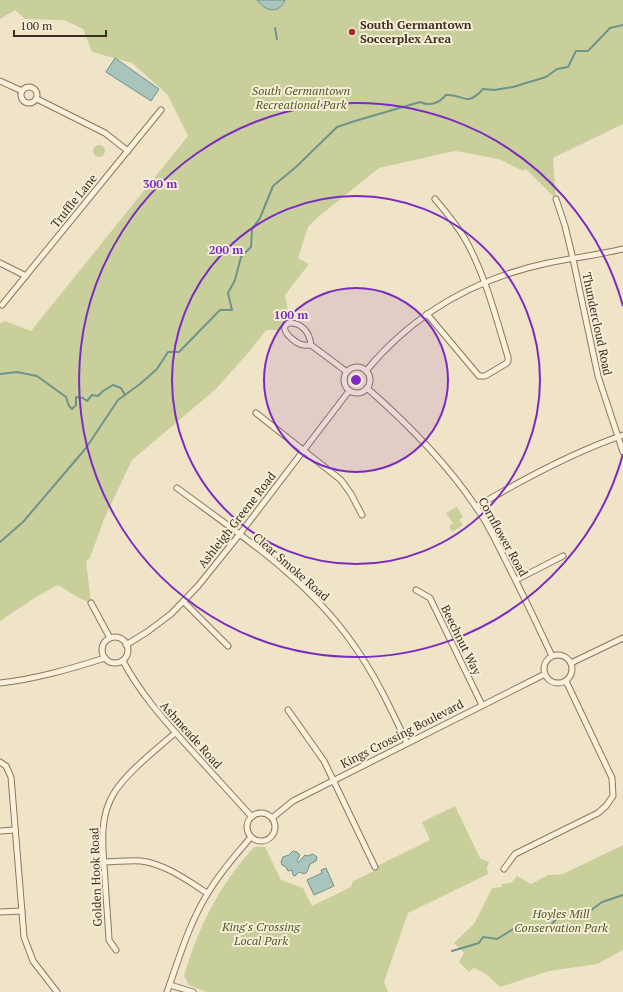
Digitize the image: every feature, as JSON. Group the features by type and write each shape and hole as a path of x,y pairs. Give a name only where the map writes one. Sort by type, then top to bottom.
{"street":[{"path":"0,81 22,91"},
{"path":"28,87 34,88 38,94 37,99 33,103 27,103 21,97 22,91 28,87"},
{"path":"37,99 105,133 128,150"},
{"name":"Truffle Lane","path":"2,305 161,110"},
{"path":"427,314 479,376 485,376 498,369 508,361 485,283 465,239 450,216 435,199"},
{"name":"Thundercloud Road","path":"556,199 565,226 573,259 598,376 623,452"},
{"path":"366,371 381,352 411,325 451,299 485,283 514,272 623,249"},
{"path":"0,263 26,276"},
{"path":"311,345 310,337 307,332 298,324 292,322 286,326 286,334 298,344 304,346 311,345 347,372"},
{"path":"358,367 366,371 370,381 367,388 360,393 349,390 344,384 344,375 350,369 358,367"},
{"name":"Cornflower Road","path":"367,388 426,444 451,473 476,507 516,580 552,656"},
{"name":"Ashleigh Greene Road","path":"126,645 147,632 184,602 198,586 239,535 349,390"},
{"path":"256,412 341,480 351,494 362,515"},
{"path":"476,507 518,482 568,457 623,435"},
{"name":"Clear Smoke Road","path":"177,488 271,559 322,606 353,644 376,680 388,701 407,743"},
{"path":"516,580 563,556"},
{"name":"Beechnut Way","path":"416,590 430,598 482,705"},
{"path":"184,602 228,646"},
{"path":"91,603 110,638"},
{"path":"110,638 119,638 124,641 126,645 128,648 128,654 123,661 117,663 110,662 105,658 102,648 105,642 110,638"},
{"path":"571,663 623,638"},
{"path":"560,654 567,657 571,663 572,673 566,681 554,683 548,679 545,674 545,663 552,656 560,654"},
{"path":"0,683 60,672 105,658"},
{"name":"Ashmeade Road","path":"123,661 133,680 144,695 175,732 252,817"},
{"name":"Kings Crossing Boulevard","path":"272,818 294,801 545,674"},
{"path":"504,869 515,854 598,813 606,806 612,796 612,778 566,681"},
{"path":"288,710 324,761 375,867"},
{"name":"Golden Hook Road","path":"116,950 109,940 102,829 106,812 114,793 125,779 175,732"},
{"path":"0,762 6,766 11,777 24,937 33,961 57,992"},
{"path":"260,813 264,813 272,818 276,827 273,836 269,839 260,841 251,837 247,829 247,825 252,817 260,813"},
{"path":"0,831 15,830"},
{"path":"168,992 184,943 207,893 228,863 251,837"},
{"path":"104,862 141,862 156,865 183,877 207,893"},
{"path":"0,912 22,911"},
{"path":"170,985 193,992"}],"green space":[{"name":"South Germantown Recreational Park","path":"0,0 623,0 623,124 553,158 556,199 526,169 523,171 499,159 455,151 379,168 308,227 298,258 309,264 285,295 290,323 285,330 266,330 216,389 132,460 104,519 90,558 86,561 91,603 79,598 58,585 36,597 0,621 0,323 5,321 31,331 188,136 167,94 132,63 92,52 83,29 64,20 25,19 15,10 0,19"},
{"path":"99,145 103,147 105,151 103,155 99,157 95,155 93,151 95,147"},
{"path":"457,507 463,517 459,520 463,525 452,532 449,526 453,523 446,513"},
{"name":"King's Crossing Local Park","path":"455,806 480,858 489,862 487,868 488,874 408,913 384,982 388,992 207,992 189,985 184,976 203,924 230,876 254,847 265,847 281,880 303,888 312,906 351,887 353,881 378,869 377,866 430,840 422,822"},
{"name":"Hoyles Mill Conservation Park","path":"623,845 623,950 597,964 549,971 500,987 486,974 474,968 469,972 459,962 464,953 454,943 474,924 492,888 501,887 502,884 511,883 517,876 531,884 548,875 563,874"}],"water":[{"path":"257,0 285,0 279,8 272,10 264,7"},
{"path":"115,58 159,89 151,101 106,72"},
{"path":"293,851 300,855 297,861 298,863 305,855 308,856 313,854 317,857 316,861 310,864 307,872 304,874 299,872 295,876 293,875 292,870 288,871 286,867 282,865 281,862 283,857 289,855"},
{"path":"326,868 334,886 314,895 307,880 322,873 321,870"}],"waterway":[{"path":"0,542 23,522 86,448 118,400 157,369 168,352 179,352 220,310 232,310 228,293 235,280 241,257 251,247 252,229 260,218 273,186 296,167 337,127 420,102 431,104 441,100 446,95 469,99 473,98 483,89 494,90 513,87 546,77 557,69 568,67 576,51 588,51 610,28 623,25"},
{"path":"275,28 277,39"},
{"path":"0,374 17,372 37,376 66,397 69,406 72,409 76,405 76,397 83,398 87,401 92,395 98,396 113,385 121,388 125,395"},
{"path":"452,951 479,943 483,937 497,939 515,928 551,925 557,918 576,915 582,917 602,902 623,895"}],"place":[{"name":"South Germantown Soccerplex Area","path":"352,32"}]}
